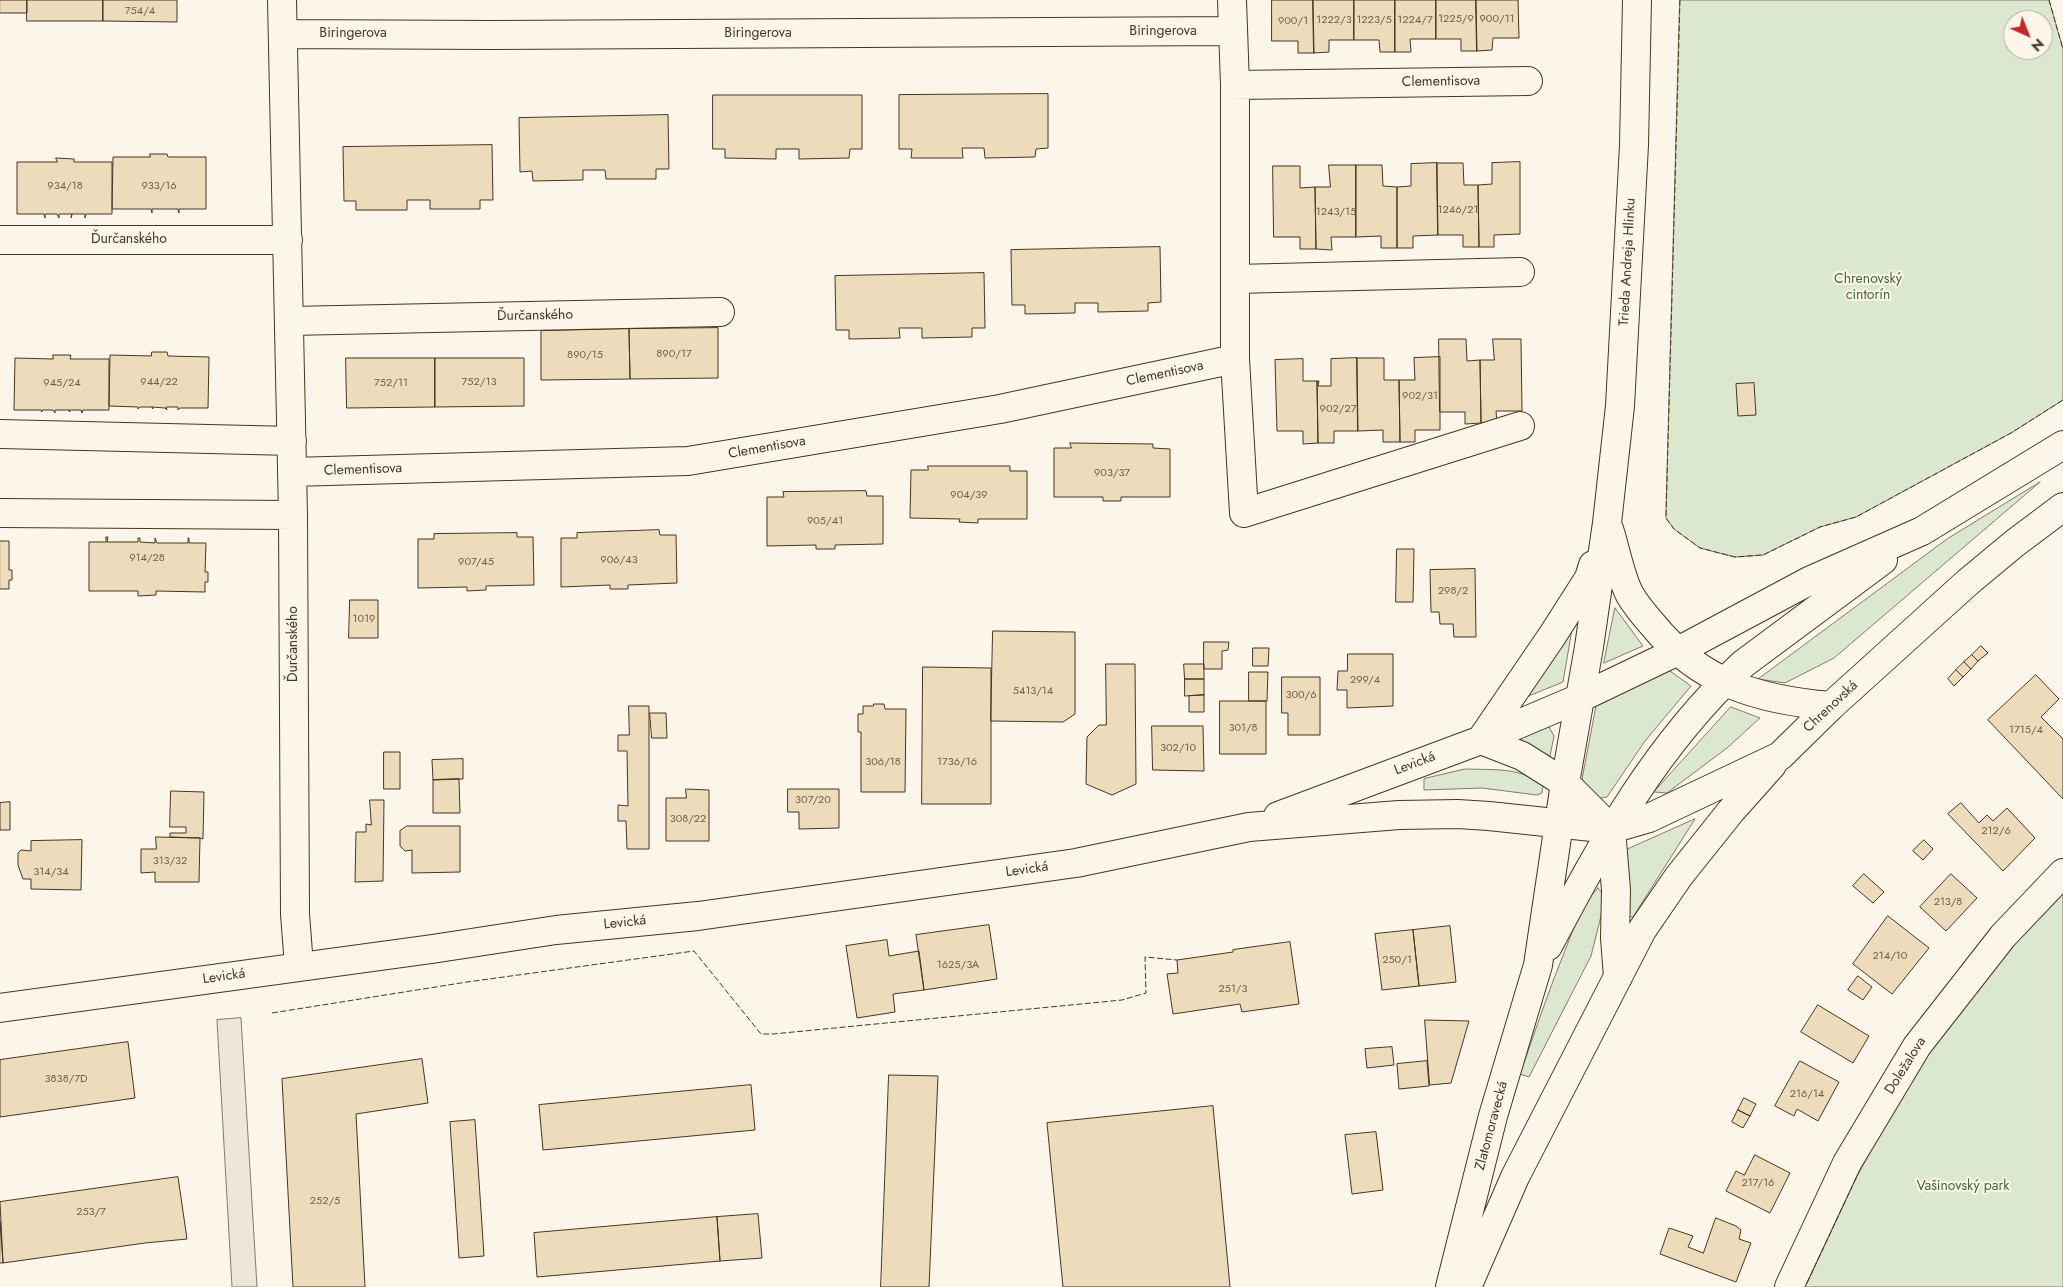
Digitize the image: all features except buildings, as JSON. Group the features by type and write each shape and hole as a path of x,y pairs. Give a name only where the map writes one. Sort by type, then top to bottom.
{"main road":[{"name":"Ďurčanského","path":"282,0 292,441 295,914 299,966"},
{"path":"1232,0 1235,85 1235,359 1244,513 1520,426"},
{"name":"Trieda Andreja Hlinku","path":"1607,523 1620,406 1634,145 1637,0"},
{"name":"Biringerova","path":"284,34 502,35 1233,31"},
{"name":"Clementisova","path":"1235,85 1528,81"},
{"name":"Ďurčanského","path":"0,240 288,240"},
{"path":"1236,279 1520,272"},
{"name":"Ďurčanského","path":"290,321 720,312"},
{"name":"Clementisova","path":"292,472 688,461 1000,409 1235,359"},
{"path":"0,434 292,441"},
{"path":"1538,965 1611,829 1660,756 1724,682 1743,664 1922,531 2063,445"},
{"name":"Chrenovská","path":"1559,823 1611,829 1649,818 1780,756 1831,706 1968,582 2063,507"},
{"path":"0,513 293,515"},
{"path":"1607,523 1623,579 1631,596 1661,635 1678,651 1698,667 1724,682 1753,693 1804,704 1831,706"},
{"path":"1538,965 1564,783 1580,698 1607,523"},
{"path":"1607,523 1589,578 1481,740 1522,756 1564,783 1611,829 1616,890 1615,938 1618,977"},
{"path":"1580,698 1678,651 1809,581 1922,531"},
{"name":"Levická","path":"1249,827 1481,740 1580,698"},
{"path":"1467,1287 1515,1176 1642,930 1679,876 1780,756"},
{"name":"Levická","path":"0,1008 432,949 556,930 708,915 1076,863 1249,827 1399,815 1448,814 1559,823"},
{"name":"Doležalova","path":"1789,1287 1847,1163 1917,1046 2003,936 2063,873"},
{"name":"Zlatomoravecká","path":"1450,1287 1493,1116 1538,965"}],"green space":[{"name":"Chrenovský cintorín","path":"1680,0 2049,0 2052,10 2003,10 2003,60 2053,60 2053,14 2063,49 2063,400 2011,433 1856,517 1820,527 1763,555 1735,557 1700,548 1674,529 1666,518"},
{"path":"2040,482 1834,658 1785,683 1758,679 1947,539"},
{"path":"1615,608 1643,646 1604,663"},
{"path":"1572,629 1563,682 1514,702"},
{"path":"1670,671 1691,686 1645,741 1607,797 1595,799 1582,779 1596,706"},
{"path":"1731,707 1760,718 1727,748 1667,793 1654,792"},
{"path":"1549,727 1554,736 1550,756 1520,746 1522,738"},
{"path":"1465,769 1516,772 1534,779 1543,785 1542,793 1537,795 1482,788 1424,790 1424,779"},
{"path":"1695,819 1633,917 1626,916 1617,854"},
{"name":"Vašinovský park","path":"2063,885 2063,1287 1802,1287 1804,1274 1912,1075 1959,1002"},
{"path":"1598,888 1602,893 1602,912 1591,956 1529,1077 1520,1074 1575,924 1587,901"}],"shaded area":[{"path":"241,1018 257,1287 232,1287 217,1020"}],"fence":[{"path":"1680,0 1666,518 1674,529 1700,548 1735,557 1763,555 1820,527 1856,517 2011,433 2063,400"},
{"path":"2049,0 2063,49"},
{"path":"272,1013 467,982 694,951 761,1034 773,1034 1122,1000 1146,993 1145,957 1177,960"},
{"path":"1807,1283 1858,1174"}]}
